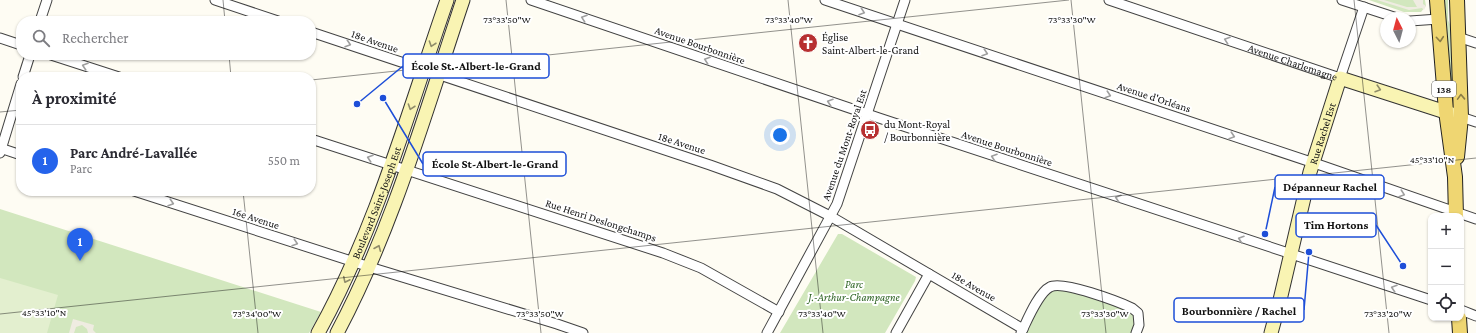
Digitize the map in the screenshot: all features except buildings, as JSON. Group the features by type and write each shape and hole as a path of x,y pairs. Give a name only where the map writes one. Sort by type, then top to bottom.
{"main road":[{"name":"Boulevard Saint-Joseph Est","path":"318,333 354,262 391,165 447,0"},
{"name":"Boulevard Saint-Joseph Est","path":"337,333 370,267 407,170 462,0"},
{"name":"138","path":"1437,0 1446,111 1455,177 1456,213"},
{"name":"138","path":"1455,177 1461,117 1457,0"},
{"name":"Avenue Charlemagne","path":"1340,78 1461,117"},
{"name":"Rue Rachel Est","path":"1271,333 1312,162 1340,78"},
{"path":"1459,321 1460,333"}],"street":[{"path":"42,16 47,0"},
{"path":"215,0 263,16"},
{"name":"Avenue Bourbonnière","path":"531,0 867,114 1290,255 1428,299"},
{"name":"Avenue d'Orléans","path":"824,0 1312,162 1453,213"},
{"name":"Avenue du Mont-Royal Est","path":"767,333 837,204 905,0"},
{"name":"Avenue Charlemagne","path":"1109,0 1340,78"},
{"path":"1342,0 1380,12"},
{"name":"Rue Rachel Est","path":"1340,78 1364,7"},
{"path":"1416,21 1438,19"},
{"name":"18e Avenue","path":"316,34 710,165 777,189 830,216 1022,331"},
{"path":"1458,36 1476,42"},
{"path":"0,38 16,43"},
{"path":"25,72 28,60"},
{"path":"66,60 104,72"},
{"path":"16,100 1,150 16,153"},
{"name":"Avenue Charlemagne","path":"1461,117 1476,122"},
{"name":"Rue Henri Deslongchamps","path":"316,141 664,253 701,268 779,312"},
{"name":"16e Avenue","path":"149,196 582,333"},
{"name":"Avenue d'Orléans","path":"1464,216 1476,219"},
{"path":"896,333 929,274"},
{"path":"1022,331 1043,293 1051,286 1064,286 1132,308 1138,313 1136,333"},
{"path":"1464,311 1476,316"}],"green space":[{"path":"1369,0 1425,0 1426,6 1421,12 1404,12"},
{"path":"1443,0 1448,0 1448,20 1452,29 1453,99 1452,98"},
{"path":"0,209 321,312 309,333 0,333"},
{"name":"Parc J.-Arthur-Champagne","path":"838,234 842,234 916,277 885,333 780,333"},
{"path":"0,278 58,295 47,333 0,333"},
{"path":"1064,286 1138,313 1136,333 1021,333 1043,293"}],"shaded area":[{"path":"1377,0 1384,0 1407,7 1417,7 1413,0 1423,0 1423,4 1426,6 1424,10 1422,8 1409,10"},
{"path":"73,319 94,325 93,330 96,333 88,333 87,329 82,325 76,327 74,333 69,333"}],"place":[{"name":"Église Saint-Albert-le-Grand","path":"808,43"},
{"name":"École St-Albert-le-Grand","path":"383,98"},
{"name":"École St.-Albert-le-Grand","path":"357,104"},
{"name":"du Mont-Royal / Bourbonnière","path":"870,130"},
{"name":"Dépanneur Rachel","path":"1265,234"},
{"name":"Bourbonnière / Rachel","path":"1309,252"},
{"name":"Parc André-Lavallée","path":"80,261"},
{"name":"Tim Hortons","path":"1403,266"}]}
